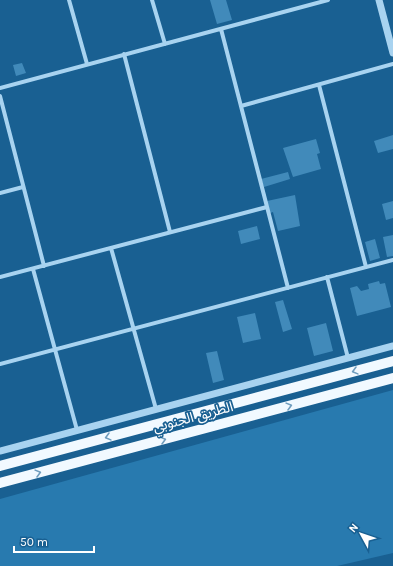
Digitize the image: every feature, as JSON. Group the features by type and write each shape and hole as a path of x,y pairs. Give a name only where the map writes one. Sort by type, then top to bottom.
{"main road":[{"name":"الطريق الجنوبي","path":"0,466 393,361"},
{"name":"الطريق الجنوبي","path":"0,483 393,378"}],"street":[{"path":"69,0 87,64"},
{"path":"152,0 165,44"},
{"path":"0,88 328,0"},
{"path":"379,0 393,53"},
{"path":"221,29 288,288"},
{"path":"124,54 170,232"},
{"path":"241,106 393,64"},
{"path":"319,85 366,267"},
{"path":"0,96 1,106 44,266"},
{"path":"0,193 24,187"},
{"path":"0,277 267,207"},
{"path":"111,248 156,409"},
{"path":"0,364 393,260"},
{"path":"33,269 77,430"},
{"path":"327,277 348,358"},
{"path":"0,451 393,346"}],"shaded area":[{"path":"393,390 393,553 337,566 0,566 0,499"}],"building":[{"path":"210,0 226,0 232,20 217,24"},
{"path":"22,63 26,73 16,76 13,65"},
{"path":"393,135 393,149 378,153 374,141"},
{"path":"316,139 320,153 317,154 321,169 293,177 283,148"},
{"path":"288,172 290,179 264,187 261,179"},
{"path":"295,195 300,226 278,231 273,212 270,213 267,201"},
{"path":"393,201 393,218 386,220 382,204"},
{"path":"257,226 260,239 241,244 238,231"},
{"path":"393,235 393,256 387,257 383,237"},
{"path":"375,239 380,258 370,261 365,242"},
{"path":"379,281 380,284 385,283 391,307 357,316 350,288 357,286 361,291 369,289 368,284"},
{"path":"283,300 292,329 283,332 275,302"},
{"path":"255,313 261,339 243,343 237,317"},
{"path":"326,323 333,351 314,356 307,328"},
{"path":"217,351 224,380 213,383 206,353"}]}
